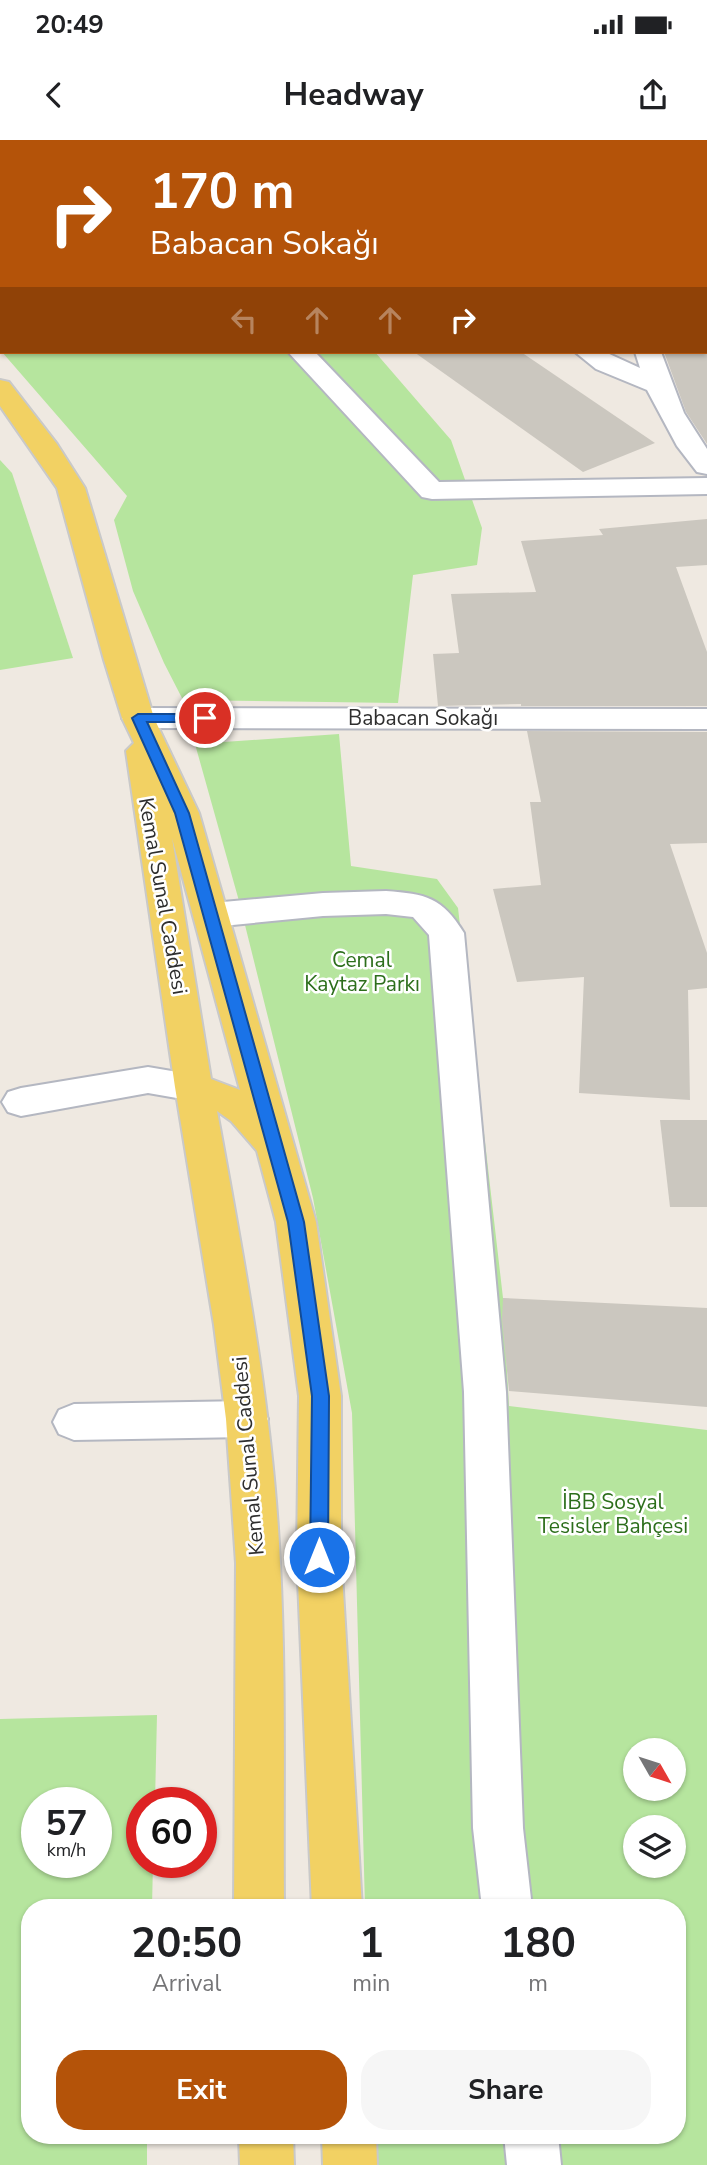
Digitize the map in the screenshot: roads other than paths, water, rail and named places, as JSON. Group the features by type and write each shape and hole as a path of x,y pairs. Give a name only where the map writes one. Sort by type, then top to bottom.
{"main road":[{"path":"0,387 47,450 71,488 138,718"},
{"name":"Kemal Sunal Caddesi","path":"138,718 182,813 296,1222 320,1396 319,1557 337,1899"},
{"name":"Kemal Sunal Caddesi","path":"138,718 145,789 235,1325 247,1419 258,1563 259,1899"},
{"path":"194,1087 223,1095 246,1111 273,1147"},
{"path":"266,2144 267,2165"},
{"path":"349,2144 350,2165"}],"street":[{"path":"303,354 432,491 707,486"},
{"path":"591,354 605,363 657,385"},
{"path":"649,354 657,385 689,446 707,466"},
{"name":"Babacan Sokağı","path":"138,718 707,719"},
{"path":"212,915 359,903 408,903 425,909 446,933 485,1392 498,1828 506,1899"},
{"path":"21,1102 148,1080 194,1087"},
{"path":"74,1422 247,1419"},
{"path":"532,2144 534,2165"}],"park label":[{"name":"Cemal Kaytaz Parkı","path":"362,972"},
{"name":"İBB Sosyal Tesisler Bahçesi","path":"613,1514"}]}
